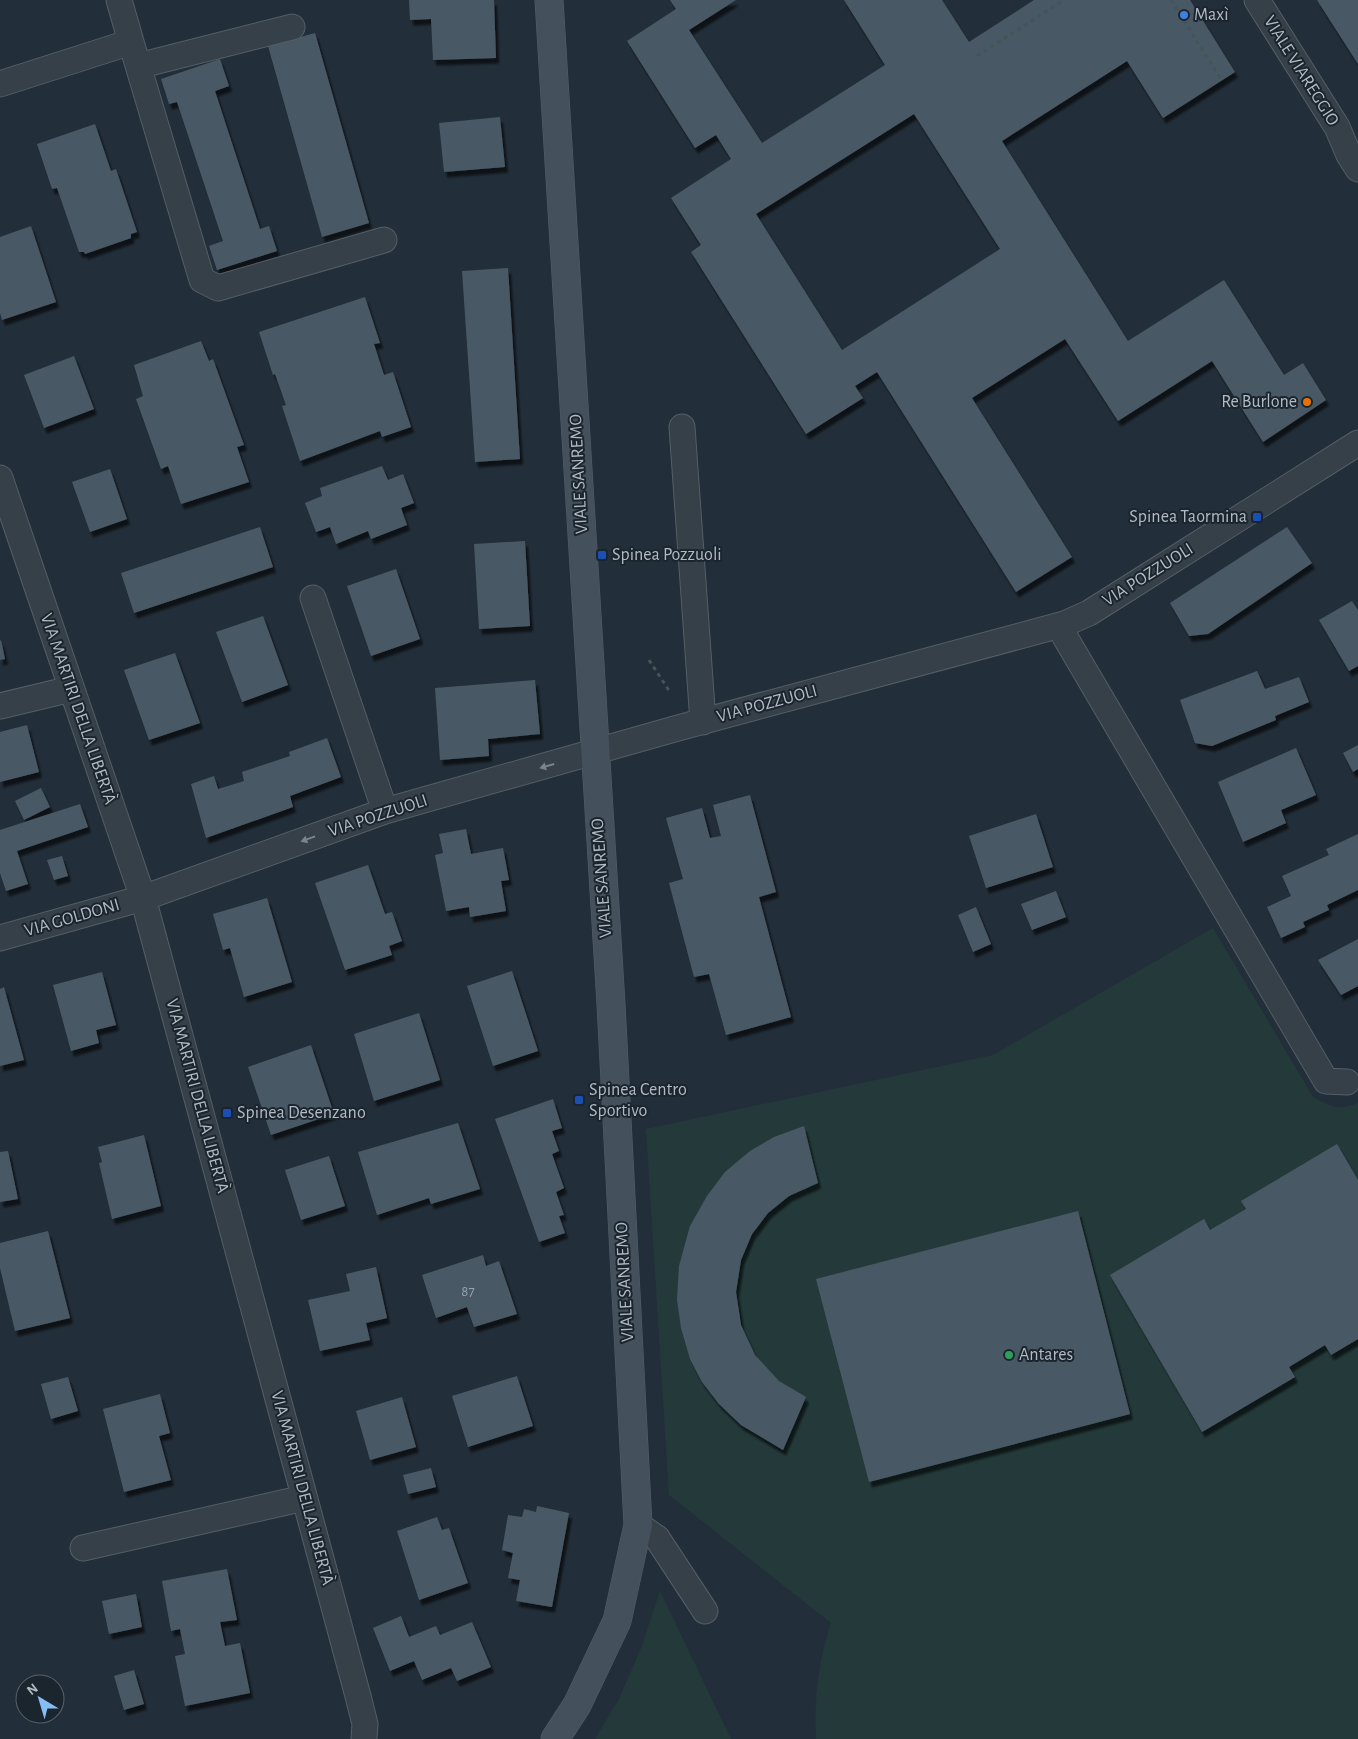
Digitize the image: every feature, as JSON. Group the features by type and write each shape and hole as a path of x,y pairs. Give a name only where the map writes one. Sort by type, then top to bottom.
{"street":[{"path":"119,0 202,280 218,288 384,240"},
{"name":"VIALE SANREMO","path":"549,0 575,390 594,752 611,1004 638,1525 617,1621 577,1705 555,1739"},
{"name":"VIALE VIAREGGIO","path":"1257,0 1337,127 1349,155 1358,169"},
{"path":"138,66 292,27"},
{"path":"0,84 131,42"},
{"path":"1337,127 1358,145"},
{"path":"682,427 703,722"},
{"name":"VIA POZZUOLI","path":"143,898 385,811 1064,624 1089,613 1358,443"},
{"name":"VIA MARTIRI DELLA LIBERTÀ","path":"1,482 143,898 368,1734"},
{"path":"313,598 385,811"},
{"path":"1064,624 1065,637 1326,1081 1347,1082"},
{"path":"0,706 71,689"},
{"name":"VIA GOLDONI","path":"0,938 143,898"},
{"path":"83,1548 304,1498"},
{"path":"638,1525 657,1538 705,1611"}],"path":[{"path":"977,56 1064,0"},
{"path":"1171,0 1222,80"},
{"path":"649,660 670,692"}],"green space":[{"name":"Antares","path":"1213,928 1313,1097 1335,1107 1345,1107 1358,1103 1358,1739 816,1739 818,1681 831,1623 669,1495 646,1129 993,1055"},
{"path":"660,1591 731,1739 595,1739 619,1699 641,1648"}],"building":[{"path":"409,0 494,0 496,58 433,60 431,19 410,20"},
{"path":"670,0 736,0 689,30 762,143 885,65 844,0 942,0 969,42 1034,0 1190,0 1235,72 1163,118 1127,61 1002,141 1128,341 1224,280 1284,375 1303,363 1326,400 1263,442 1212,361 1118,421 1065,339 972,398 1072,557 1016,592 877,372 855,386 863,398 806,434 691,252 701,245 671,198 731,159 716,135 695,148 627,41 676,9","holes":["914,114 1000,249 842,350 756,214"]},
{"path":"1317,0 1358,0 1358,64"},
{"path":"315,33 369,223 322,237 268,46"},
{"path":"220,59 229,86 215,91 260,229 269,226 277,251 217,270 209,246 223,241 177,102 169,104 161,79"},
{"path":"500,117 505,167 444,172 439,123"},
{"path":"95,124 111,171 116,169 137,232 131,234 131,238 85,254 84,252 79,252 57,188 52,189 37,144"},
{"path":"31,226 56,302 2,320 0,313 0,237"},
{"path":"508,268 520,459 475,462 462,271"},
{"path":"365,297 380,343 374,344 384,375 393,372 411,427 382,437 380,431 300,461 282,406 286,405 275,374 273,375 259,332"},
{"path":"201,341 209,361 213,359 244,445 237,447 249,482 181,504 168,466 161,469 136,399 143,396 134,365"},
{"path":"74,356 94,409 44,428 24,375"},
{"path":"382,466 388,480 403,474 414,503 401,508 407,525 371,539 368,531 336,544 330,527 316,532 305,503 322,496 320,488"},
{"path":"110,469 127,519 90,532 72,482"},
{"path":"260,527 273,567 134,613 121,573"},
{"path":"1287,527 1312,563 1208,634 1189,636 1170,603"},
{"path":"525,541 530,626 479,629 474,544"},
{"path":"396,569 420,639 371,656 347,586"},
{"path":"1352,601 1358,610 1358,666 1349,671 1319,620"},
{"path":"263,616 288,685 242,702 216,632"},
{"path":"0,641 5,659 0,660"},
{"path":"175,653 200,723 149,740 124,670"},
{"path":"1257,671 1265,689 1299,677 1309,702 1275,716 1276,720 1212,746 1195,743 1180,700"},
{"path":"535,680 540,734 488,739 489,756 440,760 435,688"},
{"path":"27,725 39,772 0,782 0,732"},
{"path":"327,738 341,777 290,796 293,807 206,838 191,784 214,776 218,789 244,781 242,772 290,756 289,752"},
{"path":"1358,745 1358,769 1353,772 1343,753"},
{"path":"1296,748 1316,795 1281,810 1286,823 1243,842 1218,782"},
{"path":"41,788 50,807 24,820 15,801"},
{"path":"750,795 776,892 759,897 791,1017 726,1035 709,974 694,977 669,883 683,879 666,818 702,808 710,838 721,836 713,805"},
{"path":"80,804 88,827 17,851 28,884 6,891 0,873 0,830"},
{"path":"1036,814 1053,867 986,888 969,836"},
{"path":"466,829 471,854 503,848 509,880 501,881 506,911 470,917 469,907 446,911 435,855 443,853 439,834"},
{"path":"1358,834 1358,890 1327,905 1329,910 1303,922 1305,927 1281,938 1267,907 1291,896 1282,876 1329,855 1326,849"},
{"path":"62,856 68,876 54,880 47,860"},
{"path":"368,865 385,914 392,912 402,941 389,946 392,955 345,970 315,883"},
{"path":"1056,891 1066,917 1032,930 1021,904"},
{"path":"267,898 292,982 244,997 230,948 223,950 213,914"},
{"path":"976,907 991,944 973,952 958,915"},
{"path":"1358,939 1358,986 1341,995 1318,960"},
{"path":"512,971 538,1051 493,1066 467,986"},
{"path":"102,972 116,1025 96,1030 99,1043 71,1051 53,985"},
{"path":"4,987 24,1060 0,1066 0,989"},
{"path":"419,1013 440,1080 374,1101 354,1034"},
{"path":"311,1045 334,1114 271,1135 248,1067"},
{"path":"553,1099 562,1128 552,1131 559,1151 552,1154 564,1188 556,1192 564,1215 559,1216 565,1233 539,1242 495,1119"},
{"path":"458,1123 480,1189 431,1204 429,1198 377,1215 358,1152"},
{"path":"804,1126 818,1183 789,1196 768,1213 752,1234 741,1260 736,1292 741,1325 755,1355 779,1381 806,1397 783,1450 741,1425 719,1404 702,1382 690,1359 681,1328 677,1299 679,1266 690,1226 707,1196 725,1172 750,1151 774,1137"},
{"path":"144,1135 161,1206 112,1219 99,1163 102,1162 98,1147"},
{"path":"1337,1144 1358,1180 1358,1339 1331,1355 1325,1345 1289,1367 1295,1377 1202,1432 1110,1275 1204,1219 1210,1230 1246,1209 1241,1201"},
{"path":"8,1151 18,1199 0,1202 0,1152"},
{"path":"329,1156 345,1206 301,1220 285,1170"},
{"path":"1078,1211 1130,1414 869,1482 816,1279"},
{"path":"48,1231 70,1318 15,1331 0,1268 0,1243"},
{"path":"483,1255 486,1266 499,1261 517,1314 474,1327 467,1307 436,1318 422,1275"},
{"path":"376,1267 387,1318 366,1323 370,1340 320,1351 308,1300 350,1291 346,1274"},
{"path":"517,1376 533,1426 468,1447 452,1396"},
{"path":"68,1377 78,1411 51,1419 41,1384"},
{"path":"160,1394 170,1433 159,1436 171,1480 124,1492 103,1409"},
{"path":"402,1397 416,1447 370,1460 356,1411"},
{"path":"431,1468 436,1487 408,1494 403,1475"},
{"path":"537,1506 569,1513 552,1607 516,1601 520,1580 508,1578 513,1553 502,1550 508,1515 522,1517 524,1509 536,1512"},
{"path":"437,1517 442,1530 449,1528 468,1583 419,1600 397,1531"},
{"path":"227,1569 237,1620 220,1622 225,1646 240,1643 250,1693 185,1706 175,1656 185,1654 180,1629 171,1631 162,1581"},
{"path":"136,1594 142,1627 109,1634 102,1601"},
{"path":"401,1616 409,1637 436,1626 440,1635 472,1622 491,1667 457,1681 451,1668 422,1680 414,1661 390,1671 373,1628"},
{"path":"134,1670 144,1704 124,1710 114,1676"}],"place":[{"name":"Maxì","path":"1184,15"},
{"name":"Re Burlone","path":"1307,402"},
{"name":"Spinea Taormina","path":"1257,517"},
{"name":"Spinea Pozzuoli","path":"602,555"},
{"name":"Spinea Centro Sportivo","path":"579,1100"},
{"name":"Spinea Desenzano","path":"227,1113"},
{"name":"Antares","path":"1009,1355"}]}
